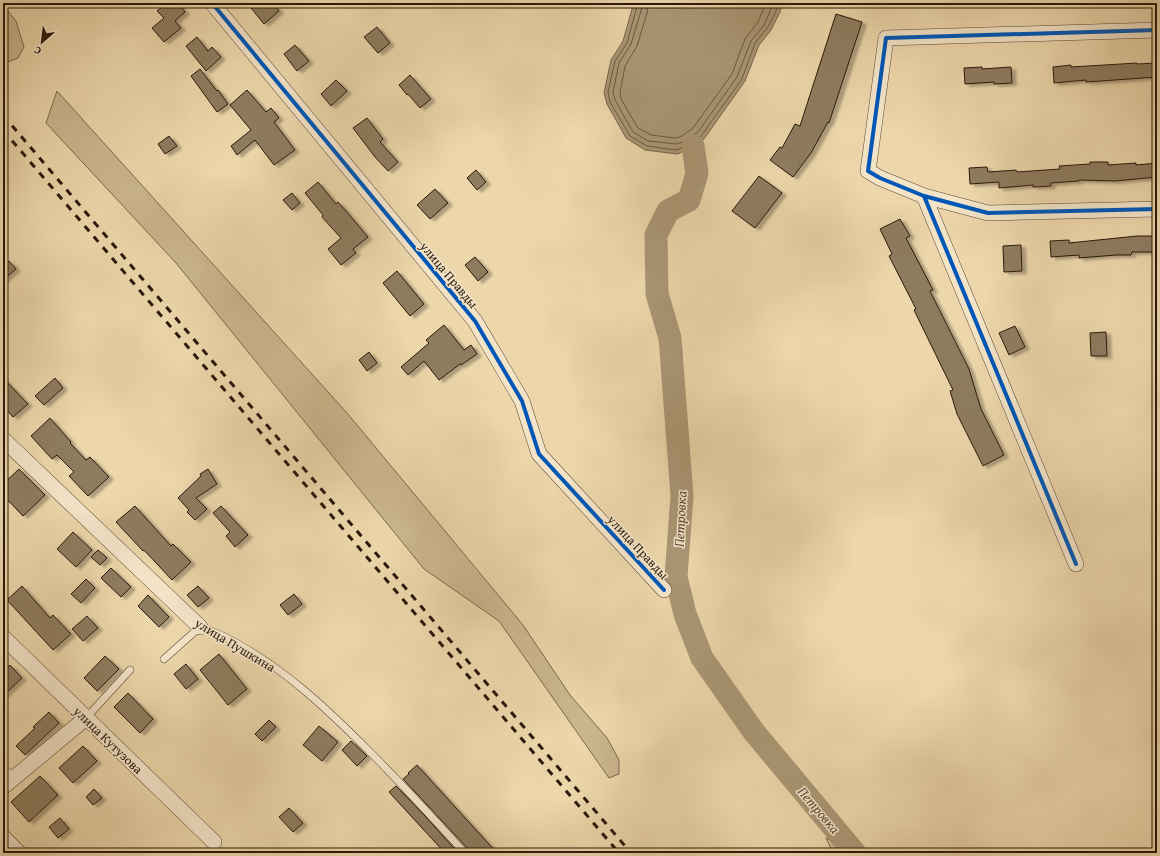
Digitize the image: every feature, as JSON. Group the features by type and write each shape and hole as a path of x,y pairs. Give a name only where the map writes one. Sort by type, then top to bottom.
{"street":[{"name":"улица Правды","path":"212,3 475,321 522,401 538,454 664,590"},
{"path":"1157,30 886,38 868,171 880,178 924,196 988,213 1157,209"},
{"path":"924,196 1076,564"},
{"name":"улица Пушкина","path":"3,439 200,627"},
{"name":"улица Кутузова","path":"3,637 214,842"},
{"path":"6,778 86,718"},
{"path":"3,837 18,853"}],"lane":[{"path":"164,659 200,627"},
{"name":"улица Пушкина","path":"200,627 225,637 261,658 310,694 343,724 409,791 465,853"},
{"path":"86,718 130,670"}],"shaded area":[{"path":"3,5 16,21 24,47 18,58 8,62 3,56"},
{"path":"57,91 347,413 523,625 570,695 607,738 619,760 619,774 609,778 499,621 424,569 176,263 46,123"},
{"path":"826,838 860,853 833,853"}],"water":[{"path":"633,3 782,3 780,12 771,30 759,45 745,81 704,139 687,150 677,154 645,150 626,138 607,104 604,93 611,60 623,41"}],"building":[{"path":"167,3 178,3 185,12 175,21 181,28 164,42 152,28 164,18 157,11"},
{"path":"247,3 273,3 279,11 264,24"},
{"path":"836,14 862,22 829,123 828,122 811,153 793,177 770,160 780,147 782,148 795,124 800,126"},
{"path":"377,27 390,43 378,53 364,37"},
{"path":"197,37 208,51 212,47 221,57 206,71 186,46"},
{"path":"295,45 309,61 297,71 284,54"},
{"path":"1157,63 1157,77 1054,83 1053,67"},
{"path":"982,67 982,69 1011,67 1012,83 994,84 994,82 965,84 964,68"},
{"path":"200,69 228,104 217,112 191,76"},
{"path":"410,75 431,99 420,108 399,85"},
{"path":"336,80 347,91 331,106 321,94"},
{"path":"247,90 266,112 271,108 279,118 274,122 295,150 274,165 255,140 237,155 231,146 251,130 230,105"},
{"path":"367,118 383,139 380,142 398,162 388,171 375,157 353,128"},
{"path":"169,136 177,146 165,154 158,144"},
{"path":"1090,162 1108,162 1108,165 1157,163 1157,177 1115,181 1079,180 1051,183 1051,186 1033,187 1033,185 999,188 999,182 970,184 969,168 987,167 988,172 1016,170 1017,172 1060,169 1059,166 1090,164"},
{"path":"476,170 486,182 477,190 467,178"},
{"path":"759,176 782,193 755,228 732,211"},
{"path":"318,182 336,204 338,202 368,237 353,249 356,253 341,265 328,249 341,238 322,217 323,215 305,193"},
{"path":"435,189 448,203 430,219 417,205"},
{"path":"292,193 300,203 292,210 283,200"},
{"path":"900,219 910,236 906,238 933,290 930,291 969,369 981,409 1004,455 983,466 957,414 950,391 953,390 914,310 916,309 889,256 892,254 880,229"},
{"path":"1137,236 1157,236 1157,252 1132,252 1131,255 1079,258 1079,255 1051,257 1050,241 1069,240 1069,243"},
{"path":"1021,245 1022,271 1004,272 1003,246"},
{"path":"475,257 488,272 478,281 465,265"},
{"path":"9,261 16,269 3,280 3,266"},
{"path":"397,271 424,304 410,316 383,283"},
{"path":"444,325 464,350 471,345 477,354 461,365 460,364 439,380 424,361 408,375 401,367 429,343 426,340"},
{"path":"1015,326 1025,347 1009,355 999,333"},
{"path":"1106,332 1107,356 1091,356 1090,333"},
{"path":"369,352 377,363 367,371 359,360"},
{"path":"3,378 28,404 13,417 3,406"},
{"path":"55,378 63,388 44,405 35,396"},
{"path":"50,418 86,460 90,457 109,477 88,496 69,476 74,472 57,455 52,459 31,436"},
{"path":"19,469 45,495 23,516 3,495 3,484"},
{"path":"208,469 217,484 196,498 207,509 195,520 187,512 189,510 178,498 201,476 200,474"},
{"path":"135,506 171,546 173,544 191,562 172,580 116,522"},
{"path":"221,506 248,535 235,547 226,536 230,532 213,513"},
{"path":"73,532 92,550 76,567 57,549"},
{"path":"98,550 107,558 100,565 91,557"},
{"path":"111,568 131,587 121,597 101,578"},
{"path":"86,579 95,588 81,603 71,594"},
{"path":"22,586 50,618 53,615 71,634 53,650 7,600"},
{"path":"198,586 209,598 198,607 187,595"},
{"path":"294,594 302,604 288,615 280,605"},
{"path":"148,595 169,617 159,627 138,606"},
{"path":"87,616 98,628 83,641 72,629"},
{"path":"219,654 247,689 228,705 200,670"},
{"path":"105,656 119,669 97,691 84,678"},
{"path":"186,664 198,679 186,689 174,674"},
{"path":"10,665 22,678 3,696 3,672"},
{"path":"128,693 153,719 140,733 114,707"},
{"path":"49,712 59,723 25,755 16,746"},
{"path":"269,720 276,727 262,741 255,734"},
{"path":"319,726 338,742 322,761 303,745"},
{"path":"351,741 367,756 357,766 342,750"},
{"path":"83,746 97,761 73,783 59,768"},
{"path":"417,765 497,853 470,853 469,850 403,779"},
{"path":"40,776 58,795 29,822 11,802"},
{"path":"396,786 458,853 445,853 389,792"},
{"path":"94,789 102,798 93,805 86,797"},
{"path":"289,808 303,823 293,832 279,817"},
{"path":"60,818 69,829 58,838 49,827"}],"waterway":[{"name":"Петровка","path":"693,146 697,173 689,200 668,211 656,235 657,294 670,338 682,496 676,577 685,614 702,658 754,732 855,853"}],"railway":[{"path":"3,115 631,853"},
{"path":"3,130 619,853"}],"cycle path":[{"path":"212,3 475,321 522,401 539,454 664,590"},
{"path":"1157,30 886,38 868,171 880,178 924,196 988,213 1157,209"},
{"path":"924,196 1076,564"}]}
